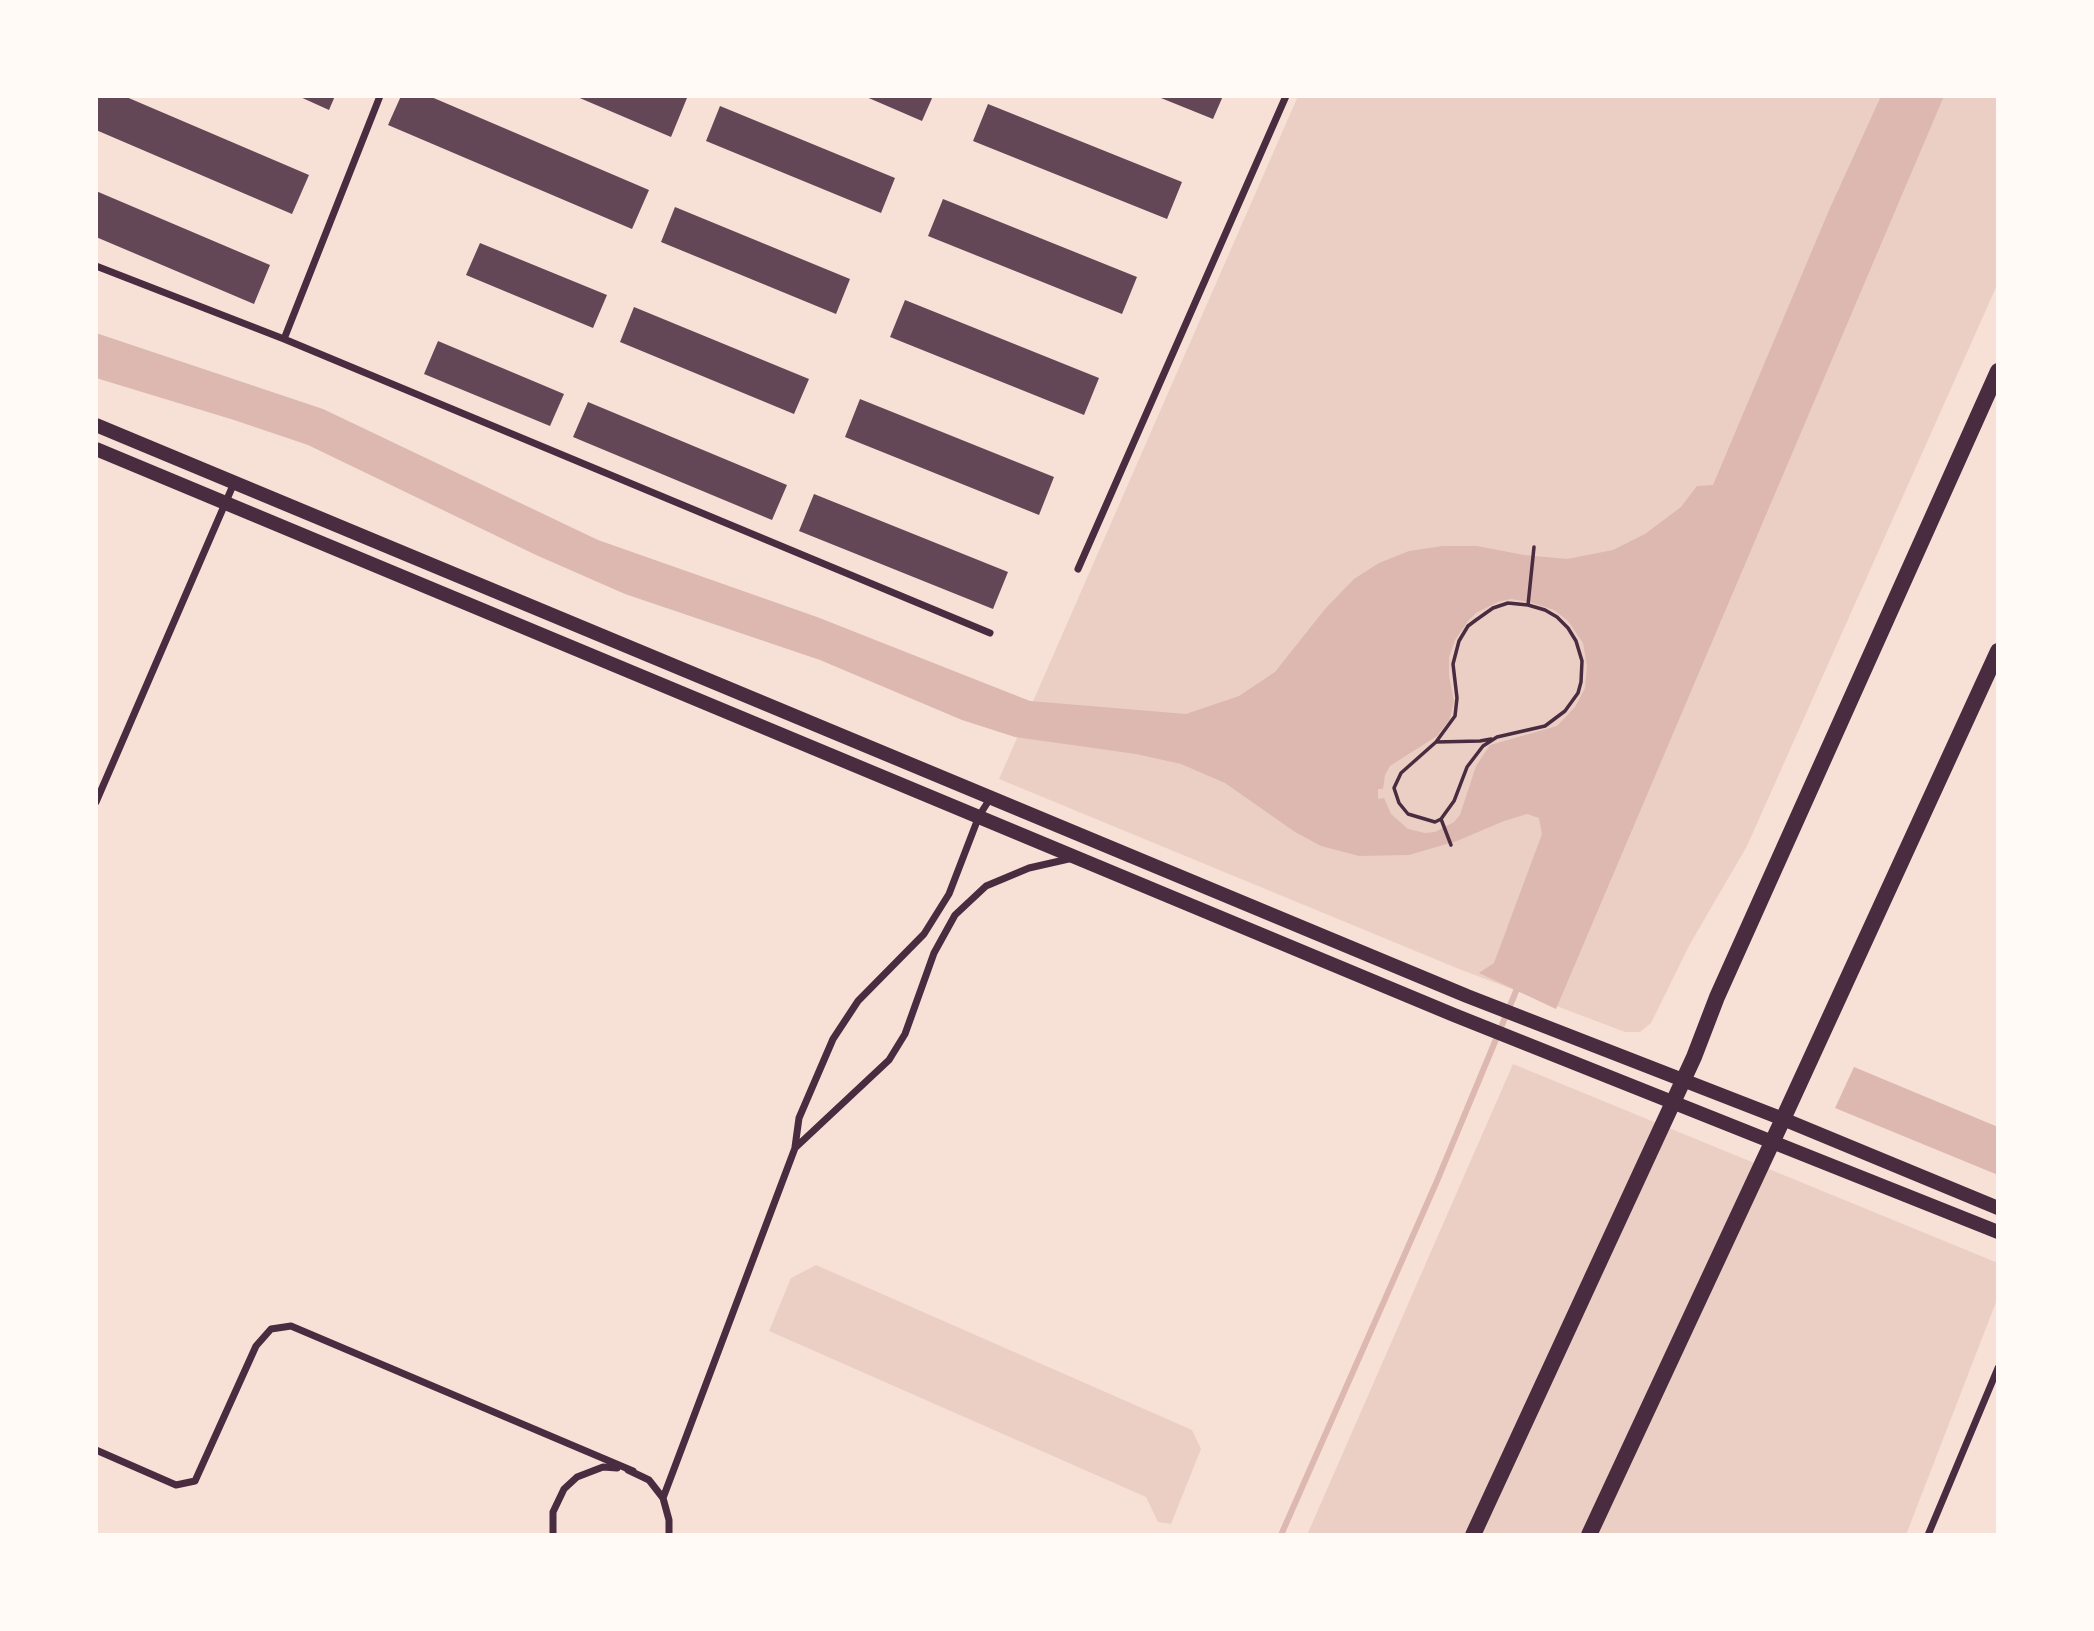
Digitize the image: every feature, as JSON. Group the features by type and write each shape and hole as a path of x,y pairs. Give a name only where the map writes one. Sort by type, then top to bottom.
{"main road":[{"path":"1473,1535 1693,1057 1717,997 1998,371"},
{"path":"96,425 1466,996 1783,1119 1998,1208"},
{"path":"96,449 1454,1015 1998,1232"},
{"path":"1589,1535 1998,651"}],"street":[{"path":"284,339 380,96"},
{"path":"1078,569 1286,96"},
{"path":"96,266 284,339 990,633"},
{"path":"96,802 234,483"},
{"path":"663,1498 795,1148 799,1118 833,1038 858,1001 924,934 949,894 979,816 991,797"},
{"path":"795,1148 889,1060 905,1034 934,953 955,915 986,886 1029,868 1078,858"},
{"path":"96,1450 176,1485 195,1481 256,1346 271,1329 291,1326 633,1471 649,1480 663,1498 669,1520 669,1535"},
{"path":"1928,1535 1998,1368"},
{"path":"553,1535 553,1512 557,1500 577,1477 612,1466 633,1471"}],"path":[{"path":"1528,605 1534,550"},
{"path":"1436,742 1480,741 1533,730 1555,719 1573,702 1581,682 1582,661 1572,634 1557,617 1528,605 1500,605 1468,626 1454,655 1457,708 1455,716 1436,742 1401,773 1394,788 1399,803 1408,814 1442,822"},
{"path":"1442,822 1454,802 1471,760 1483,746 1497,737"},
{"path":"1442,822 1451,845"}],"shaded area":[{"path":"1298,96 1998,96 1998,283 1747,846 1690,944 1651,1023 1640,1032 1625,1032 1459,969 999,779"},
{"path":"1881,96 1944,96 1556,1009 1479,973 1494,963 1542,834 1539,818 1527,814 1457,841 1409,855 1359,856 1321,846 1295,832 1225,783 1181,764 1136,754 1015,737 962,720 820,660 625,594 536,555 308,445 96,378 96,333 323,409 598,540 817,617 1030,701 1186,714 1239,696 1275,672 1325,609 1354,579 1379,563 1409,551 1443,546 1477,546 1524,555 1567,559 1613,550 1645,534 1681,507 1697,486 1713,485 1830,208","holes":["1511,599 1554,610 1568,621 1583,643 1587,666 1585,688 1575,707 1557,726 1490,745 1476,766 1460,815 1454,822 1435,832 1408,829 1391,814 1384,798 1378,799 1378,789 1383,789 1385,775 1390,766 1437,736 1450,719 1454,701 1449,676 1449,657 1455,640 1476,613"]},
{"path":"1513,1064 1998,1263 1998,1297 1906,1535 1307,1535"},
{"path":"1854,1067 1998,1127 1998,1175 1835,1108"},
{"path":"816,1265 1192,1430 1201,1449 1171,1524 1158,1522 1146,1497 769,1331 791,1278"}],"building":[{"path":"96,96 124,96 309,175 292,214 96,130"},
{"path":"298,96 335,96 329,110"},
{"path":"401,96 429,96 649,190 632,229 388,125"},
{"path":"575,96 683,96 687,98 671,137"},
{"path":"864,96 933,96 922,121"},
{"path":"1156,96 1223,96 1213,119"},
{"path":"988,104 1182,182 1167,219 973,141"},
{"path":"720,106 895,178 881,213 706,141"},
{"path":"96,191 270,265 254,304 96,237"},
{"path":"943,199 1137,277 1122,314 928,236"},
{"path":"675,207 850,279 836,314 661,242"},
{"path":"480,243 607,295 593,328 466,275"},
{"path":"905,300 1099,378 1084,415 890,337"},
{"path":"634,307 809,379 794,414 620,342"},
{"path":"438,341 564,394 550,426 424,374"},
{"path":"860,399 1054,477 1039,515 845,437"},
{"path":"588,402 787,485 772,520 573,437"},
{"path":"814,494 1008,572 993,609 799,531"}],"waterway":[{"path":"1281,1535 1437,1181 1519,984"}]}
